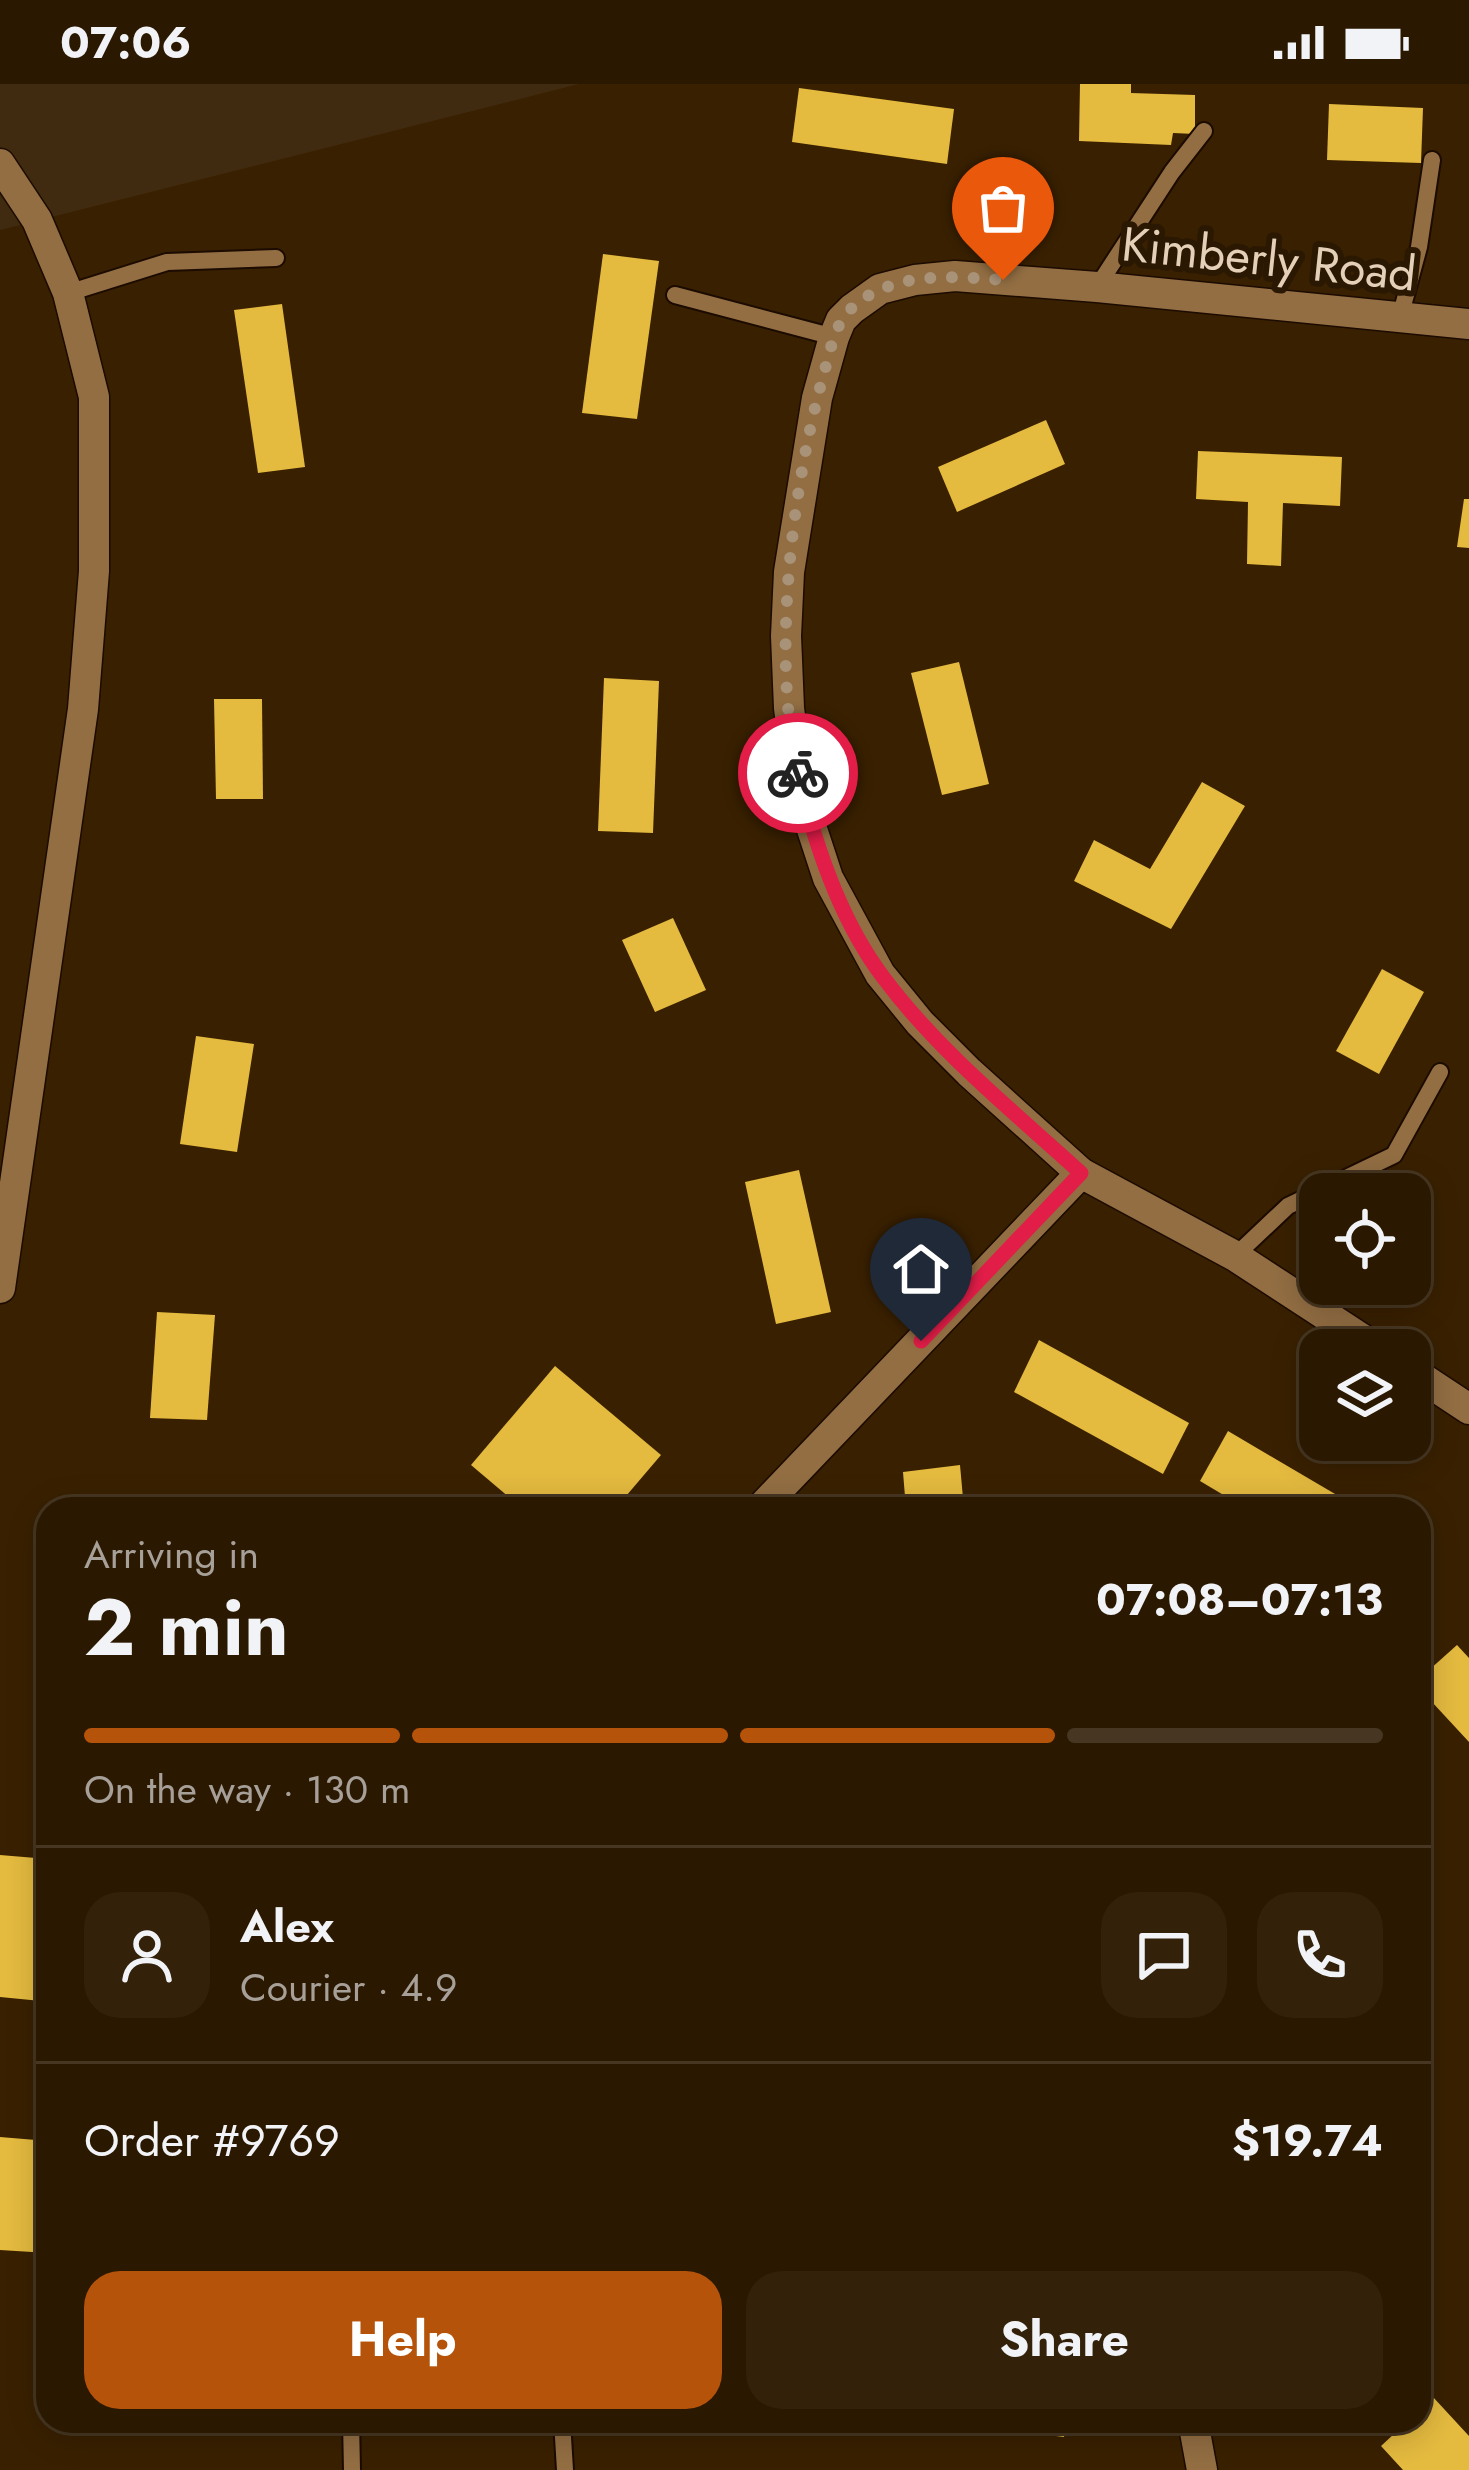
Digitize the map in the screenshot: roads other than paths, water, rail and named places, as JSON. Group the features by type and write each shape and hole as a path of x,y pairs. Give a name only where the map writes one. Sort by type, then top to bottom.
{"street":[{"path":"0,164 38,220 68,293 94,397 94,571 83,709 0,1288"},
{"name":"Kimberly Road","path":"834,337 851,309 880,289 956,276 1469,324"},
{"path":"834,337 817,398 789,572 786,636 796,764 828,878 880,974 920,1023 1081,1173 1235,1256 1347,1329"},
{"path":"771,1497 1081,1173"},
{"path":"1431,1384 1469,1409"},
{"path":"1194,2433 1202,2470"}],"lane":[{"path":"1096,286 1204,131"},
{"path":"1400,317 1419,247 1432,160"},
{"path":"68,293 167,262 276,258"},
{"path":"675,296 834,337"},
{"path":"1235,1256 1288,1206 1394,1155 1440,1072"},
{"path":"351,2433 352,2470"},
{"path":"563,2433 565,2470"}]}
